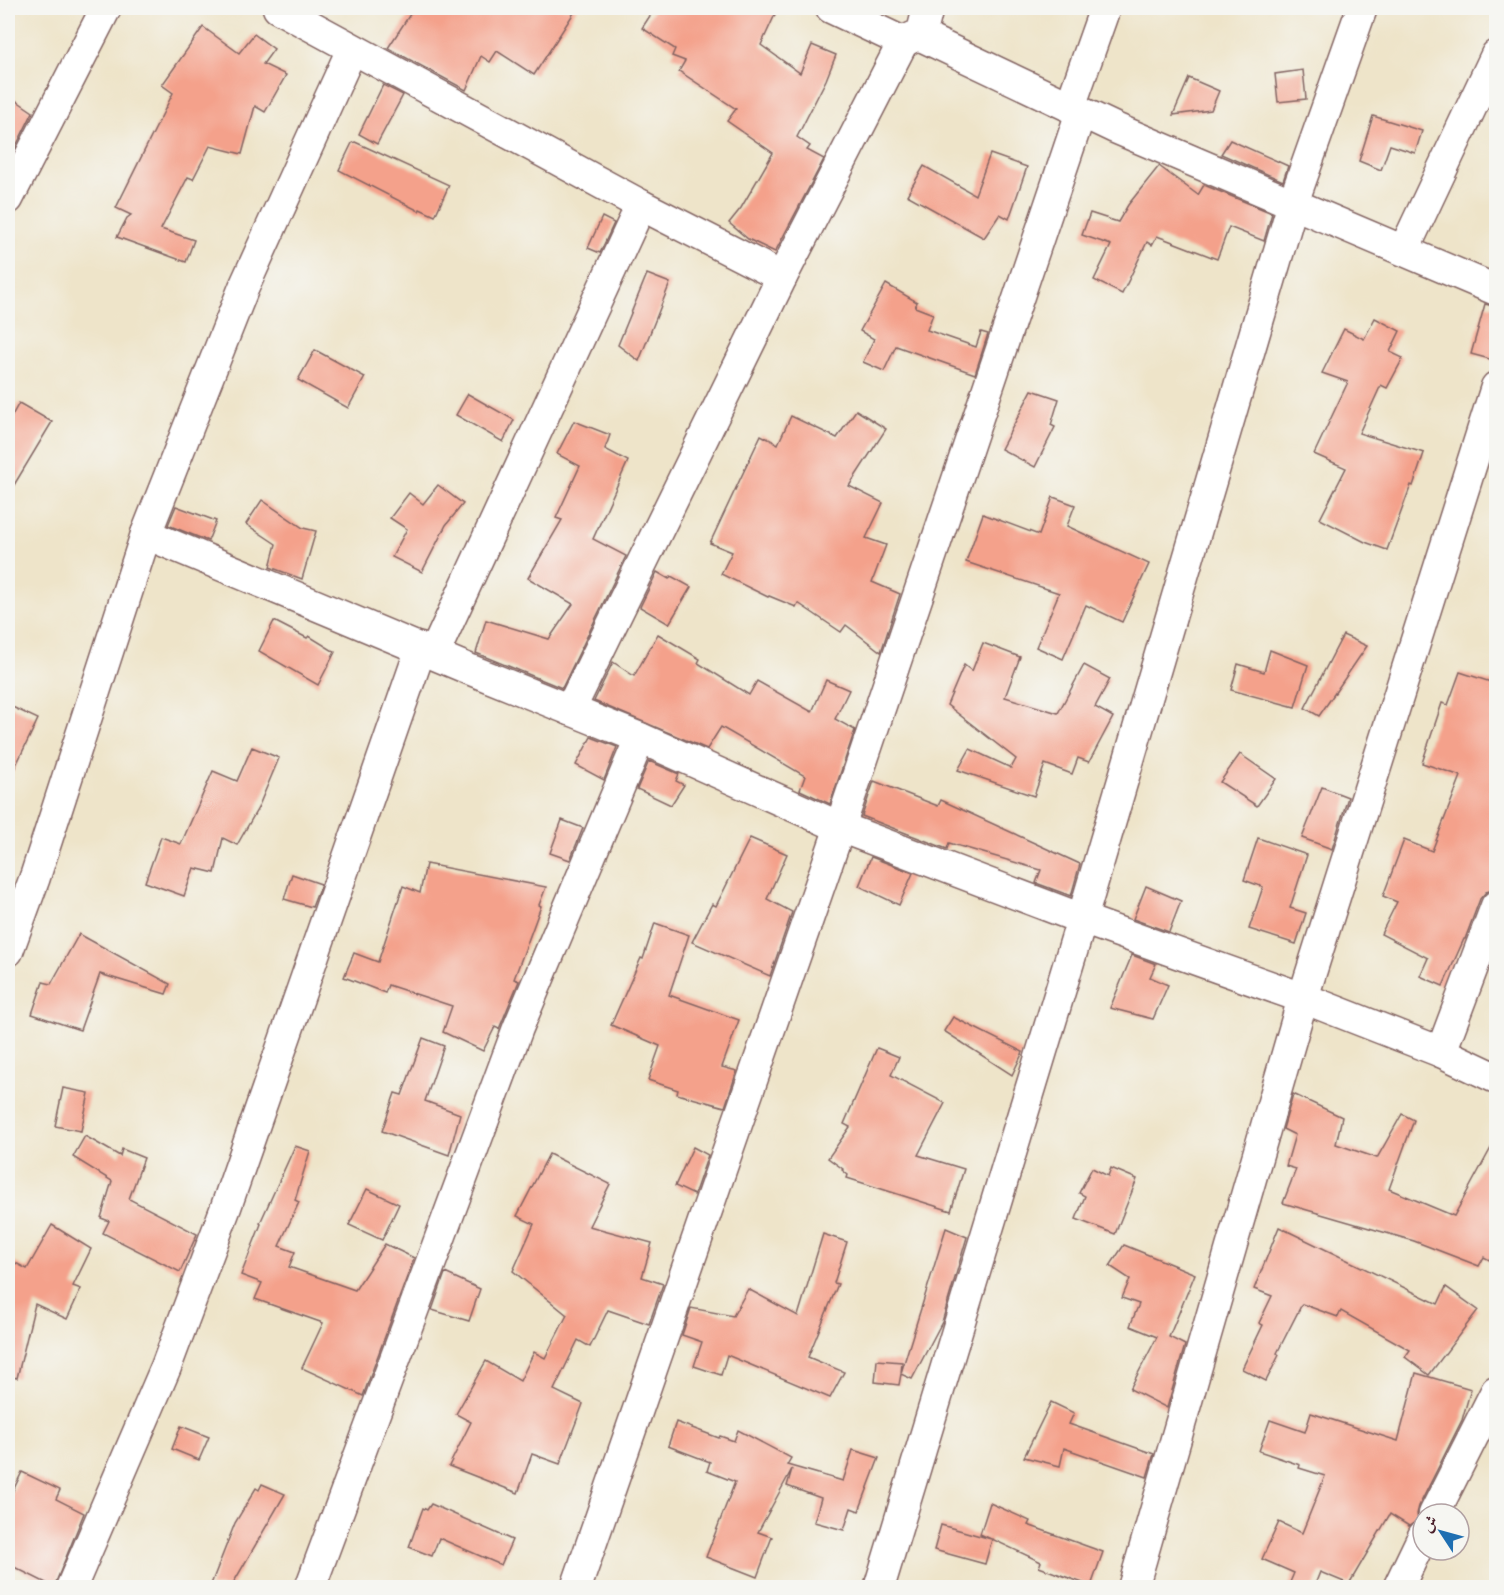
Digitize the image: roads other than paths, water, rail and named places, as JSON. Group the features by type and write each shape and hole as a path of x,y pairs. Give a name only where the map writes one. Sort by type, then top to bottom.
{"street":[{"path":"10,188 106,8"},
{"path":"278,8 641,205 782,277"},
{"path":"831,8 917,28 1076,110 1497,290"},
{"path":"576,1587 840,827 1076,110 1105,8"},
{"path":"879,1587 1082,919 1293,203 1362,8"},
{"path":"570,710 782,277 917,28"},
{"path":"8,951 35,877 146,534 244,287 352,49"},
{"path":"1404,250 1497,55"},
{"path":"71,1587 166,1367 428,651 641,205"},
{"path":"1133,1587 1304,998 1497,387"},
{"path":"146,534 640,738 840,827 1082,919 1304,998 1441,1052 1497,1078"},
{"path":"310,1587 518,1028 640,738"},
{"path":"1441,1052 1497,906"},
{"path":"1440,1502 1497,1391"},
{"path":"1398,1587 1411,1560"}]}
